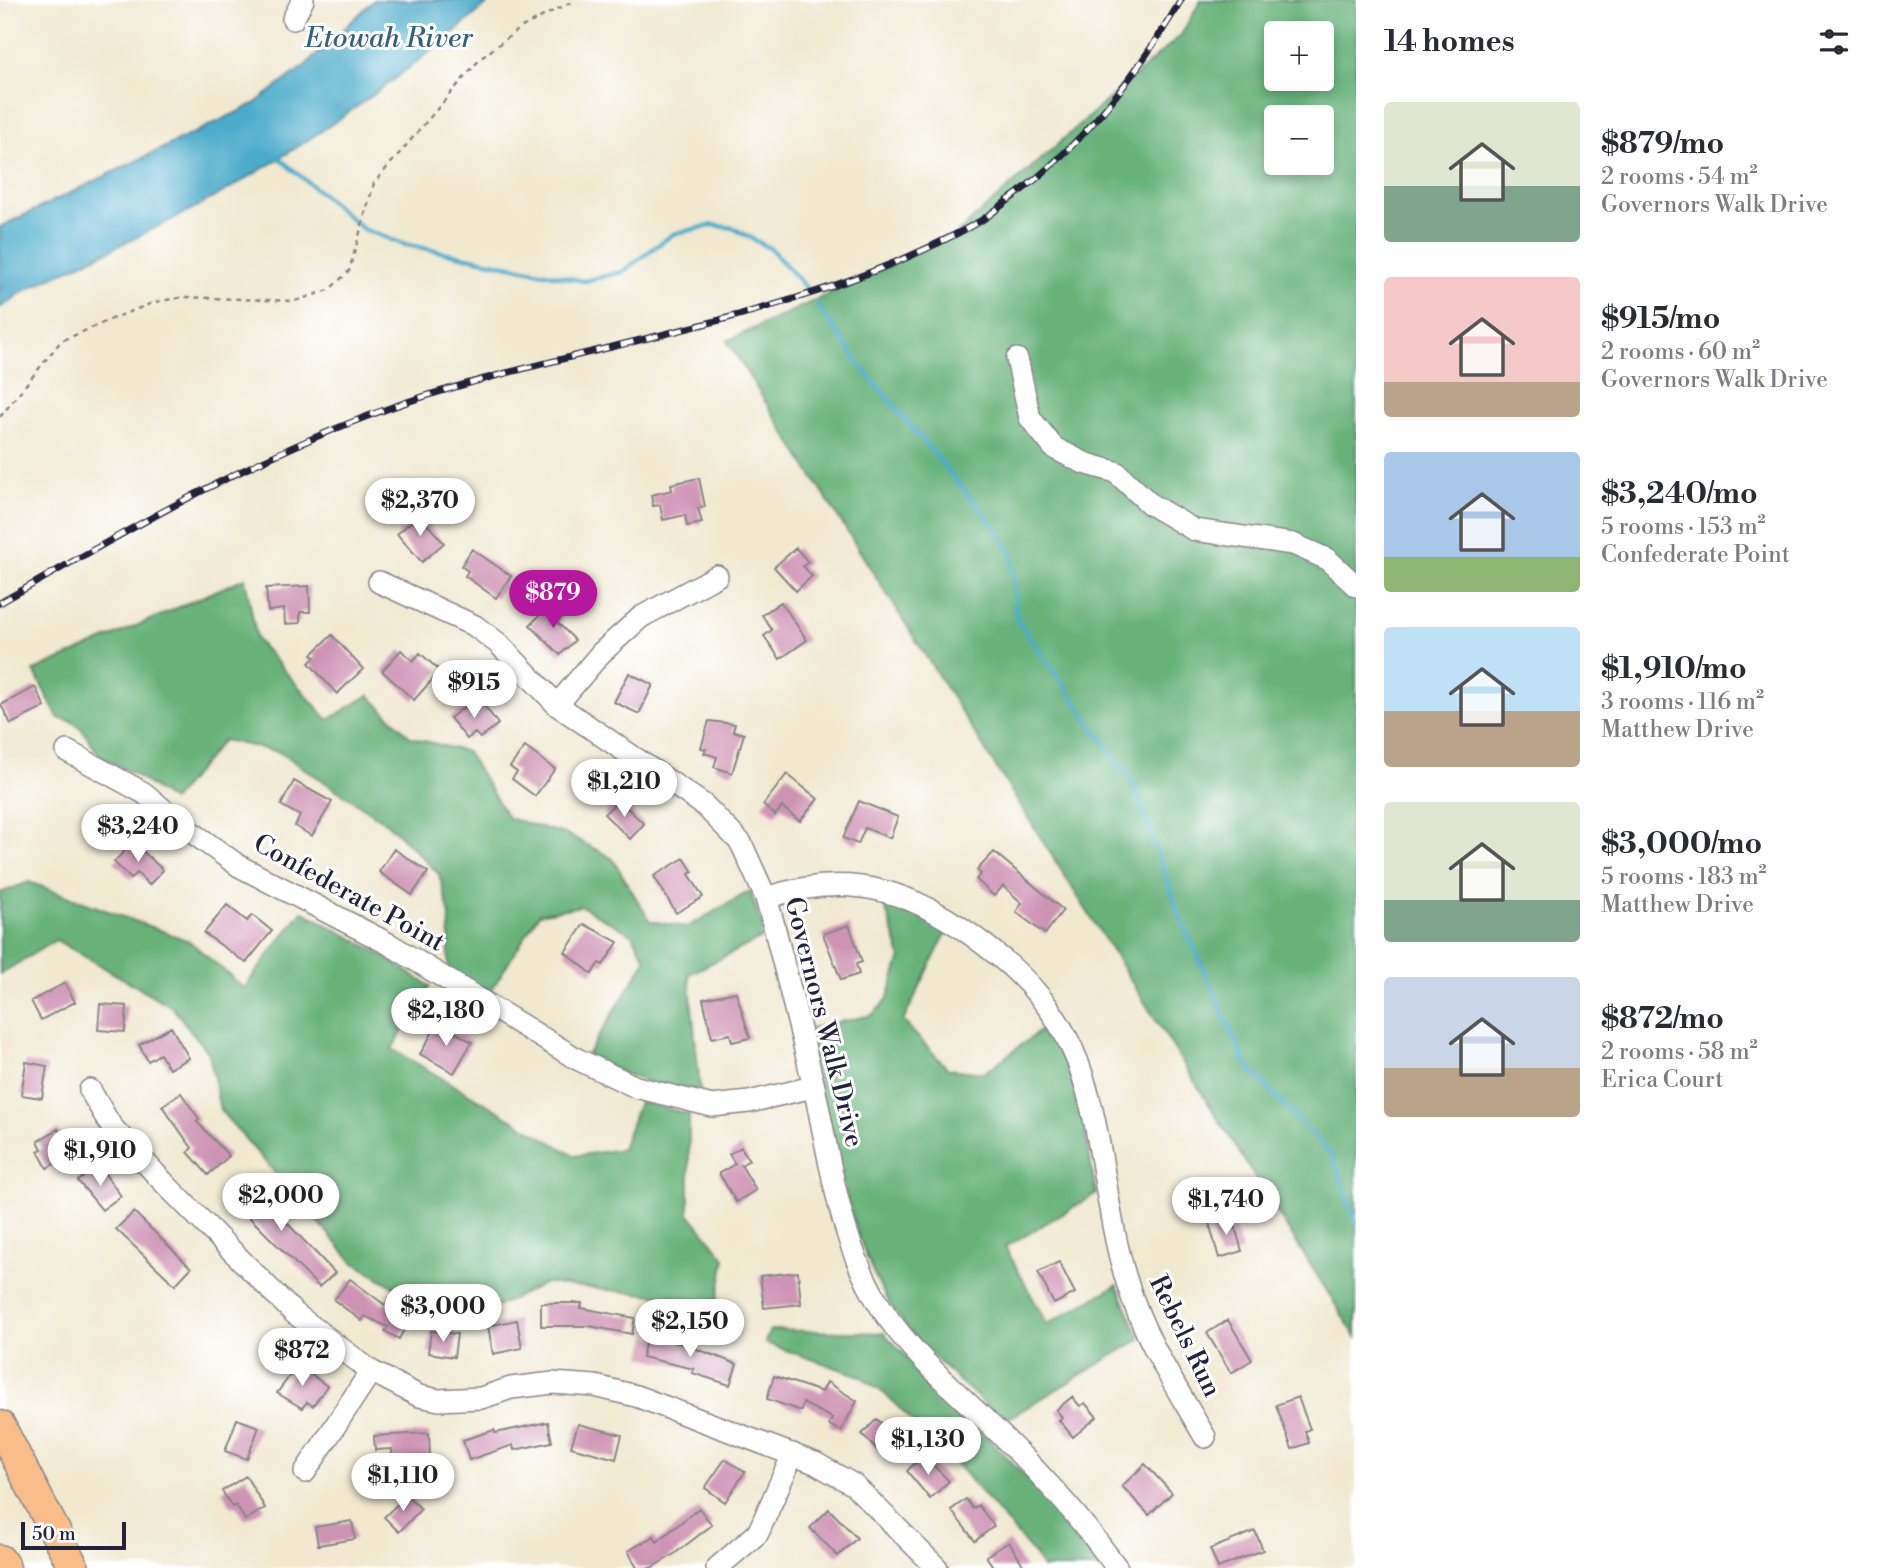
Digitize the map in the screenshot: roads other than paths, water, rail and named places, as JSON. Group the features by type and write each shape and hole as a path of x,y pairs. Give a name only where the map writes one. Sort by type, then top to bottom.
{"highway":[{"path":"0,1426 74,1568"},
{"path":"0,1560 5,1568"}],"street":[{"path":"1017,359 1030,418 1054,448 1084,463 1116,472 1150,504 1194,530 1293,544 1327,559 1356,586"},
{"path":"557,705 601,653 641,617 717,576"},
{"name":"Governors Walk Drive","path":"379,582 475,626 499,643 557,705 704,805 741,843 766,898 813,1087 840,1211 864,1279 919,1356 1005,1438 1063,1502 1117,1568"},
{"name":"Confederate Point","path":"67,751 145,793 179,823 239,866 389,944 578,1059 636,1087 712,1106 749,1102 813,1087"},
{"name":"Rebels Run","path":"766,898 808,887 838,884 881,889 915,900 942,913 975,937 1008,962 1038,993 1065,1033 1080,1070 1127,1283 1164,1367 1205,1437"},
{"path":"90,1090 111,1126 168,1187 294,1312 371,1371 419,1396 439,1400 481,1398 532,1385 595,1386 636,1396 793,1454 853,1485 937,1568"},
{"path":"305,1472 371,1371"},
{"path":"717,1568 758,1532 793,1454"}],"water":[{"name":"Etowah River","path":"374,0 492,0 394,79 327,128 256,173 147,232 24,291 0,308 0,227 254,104 307,64"}],"waterway":[{"path":"279,158 363,229 403,244 584,281 622,272 673,234 713,225 733,228 771,249 806,288"},
{"path":"817,304 859,364 991,522 1012,554 1016,618 1133,783 1181,919 1247,1066 1332,1155 1356,1222"}],"railway":[{"path":"0,603 200,492 356,420 481,380 768,307 839,284 908,257 975,224 1039,176 1086,131 1146,55 1181,0"}]}
